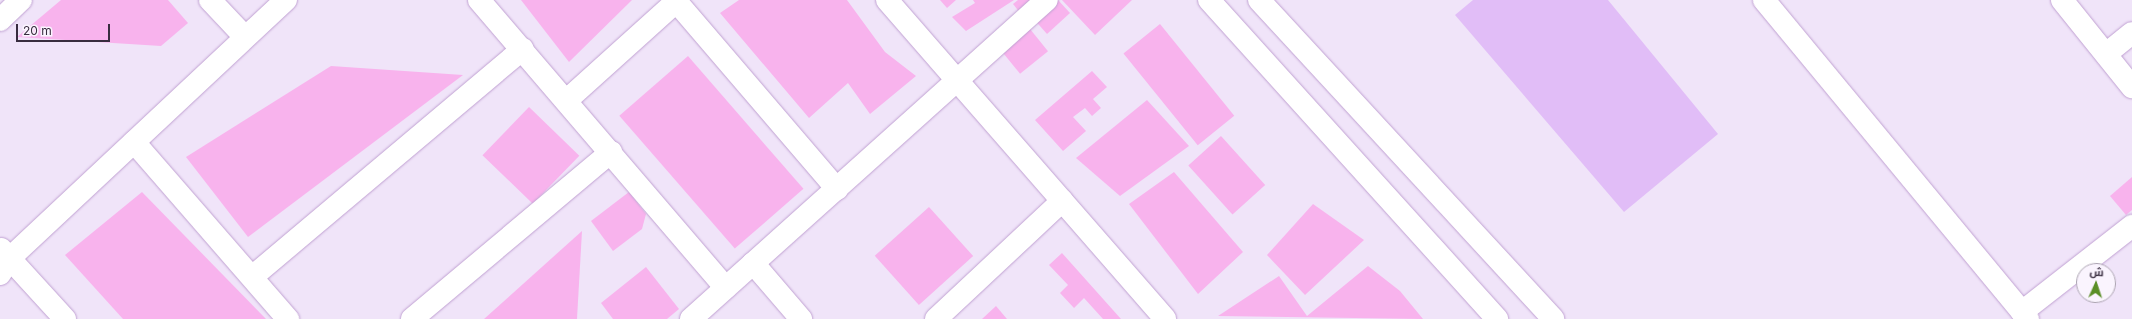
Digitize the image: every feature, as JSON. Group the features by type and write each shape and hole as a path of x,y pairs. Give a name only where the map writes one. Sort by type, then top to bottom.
{"street":[{"path":"0,20 22,0"},
{"path":"210,0 244,36"},
{"path":"65,319 4,260 134,142 244,36 286,0"},
{"path":"479,0 567,100 726,288"},
{"path":"887,0 1165,319"},
{"path":"691,319 1047,0"},
{"path":"1209,0 1497,319"},
{"path":"1260,0 1553,319"},
{"path":"1764,0 2025,315 2132,226"},
{"path":"2062,0 2132,87"},
{"path":"567,100 676,1 837,189"},
{"path":"2106,54 2132,33"},
{"path":"252,277 523,49"},
{"path":"134,142 288,319"},
{"path":"412,319 611,152"},
{"path":"938,318 1062,201"},
{"path":"753,263 801,319"}],"shaded area":[{"path":"1473,0 1608,0 1718,134 1624,212 1455,15"}],"building":[{"path":"61,0 168,0 188,23 161,46 17,37"},
{"path":"521,0 632,0 569,62"},
{"path":"739,0 847,0 885,52 916,76 870,114 848,83 809,118 720,13"},
{"path":"940,0 956,0 947,8"},
{"path":"973,0 1014,0 966,31 952,17 975,3"},
{"path":"1018,0 1046,0 1024,18 1013,4"},
{"path":"1051,0 1058,0 1070,13 1047,34 1032,17"},
{"path":"1062,0 1132,0 1095,35"},
{"path":"1026,24 1048,51 1020,74 998,47"},
{"path":"1160,24 1234,116 1198,145 1123,54"},
{"path":"688,56 803,189 735,249 619,116"},
{"path":"331,66 463,75 248,237 186,157"},
{"path":"1092,71 1107,87 1093,99 1101,108 1092,116 1085,108 1073,117 1086,131 1063,151 1035,120"},
{"path":"1147,100 1189,146 1120,196 1076,158"},
{"path":"529,107 579,156 533,204 482,155"},
{"path":"1221,136 1265,185 1232,214 1188,165"},
{"path":"1174,172 1243,252 1198,294 1129,204"},
{"path":"2132,177 2132,210 2126,215 2110,196"},
{"path":"142,192 266,319 123,319 65,255"},
{"path":"629,192 646,214 642,229 613,251 591,221"},
{"path":"1313,204 1364,240 1305,295 1267,255"},
{"path":"929,207 973,256 919,305 875,256"},
{"path":"582,231 577,319 484,319"},
{"path":"1062,253 1121,319 1103,319 1084,298 1074,308 1060,293 1068,285 1049,265"},
{"path":"1368,266 1400,291 1423,319 1218,316 1279,276 1307,316"},
{"path":"646,267 679,309 667,319 613,319 601,303"},
{"path":"996,306 1007,319 982,319"}]}
